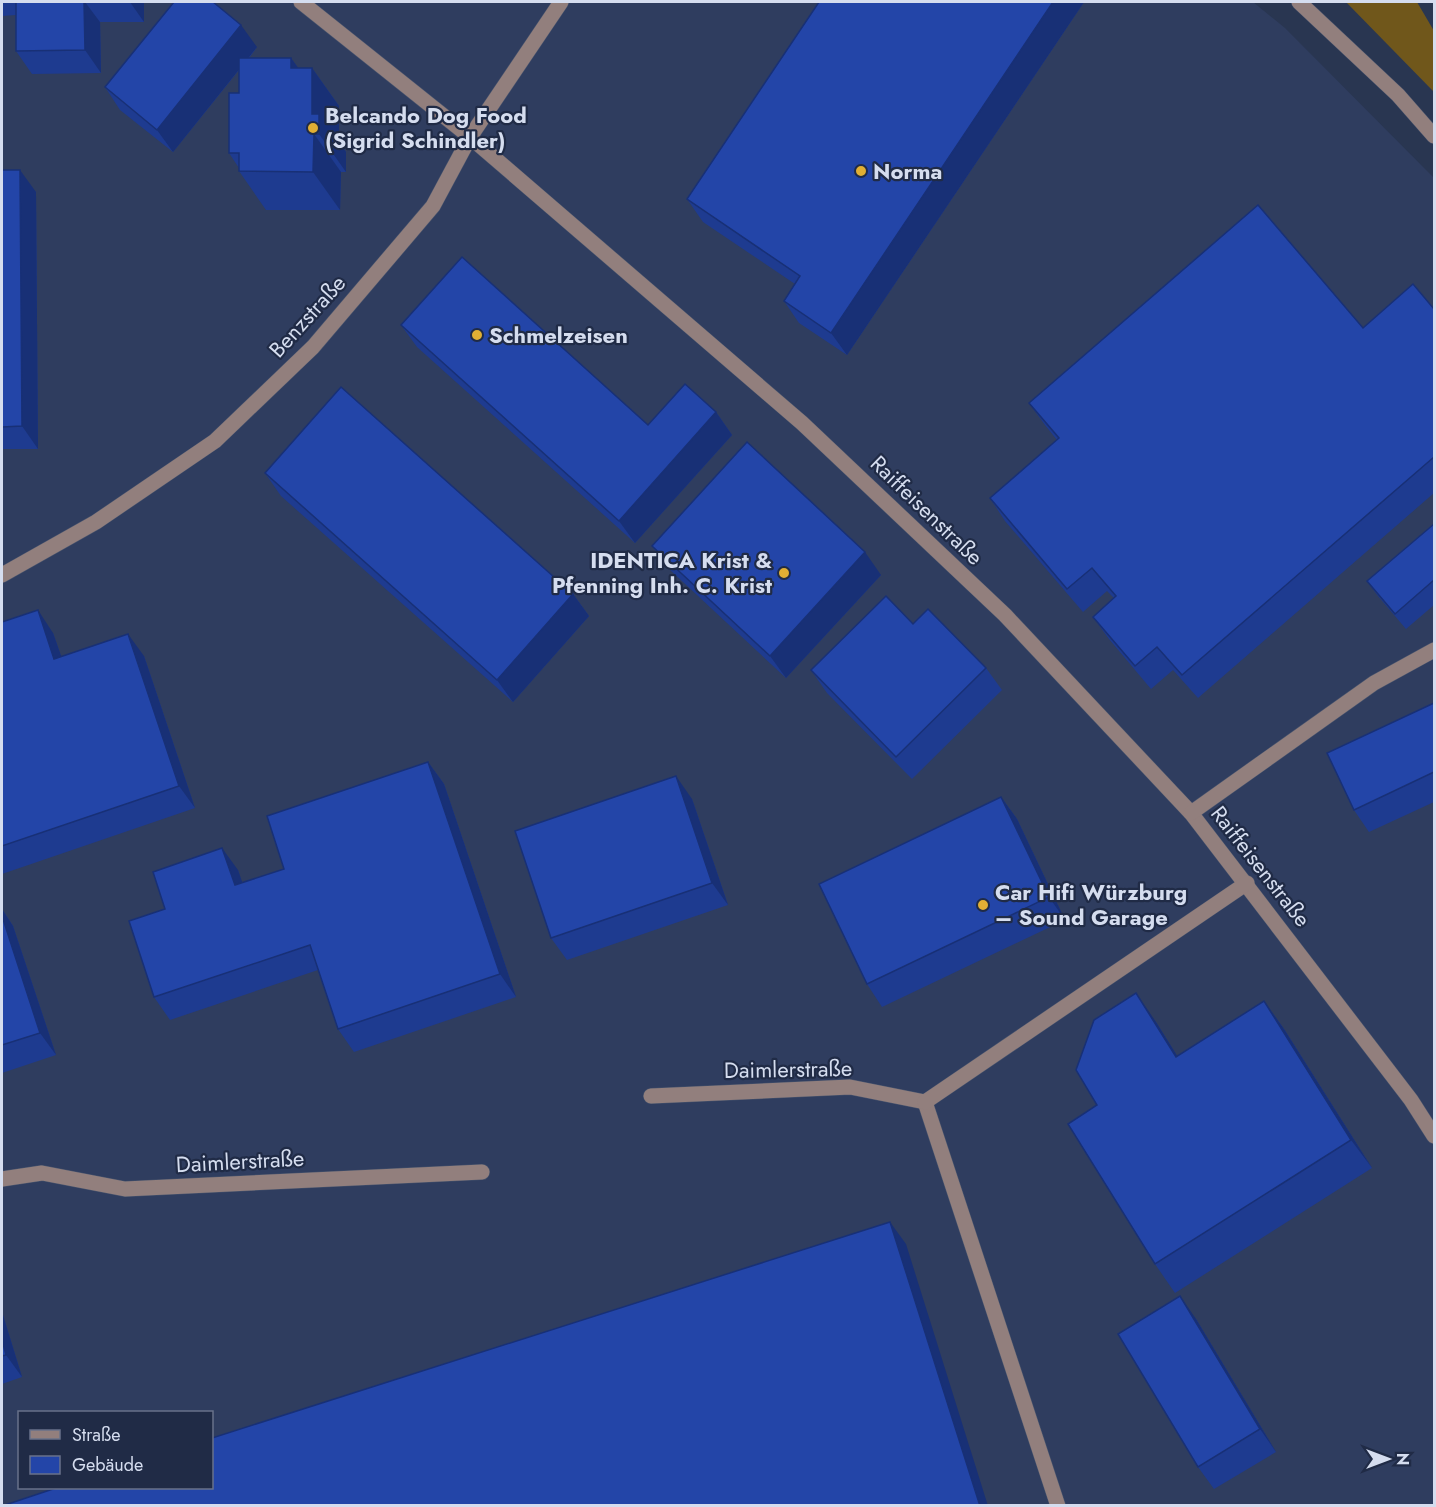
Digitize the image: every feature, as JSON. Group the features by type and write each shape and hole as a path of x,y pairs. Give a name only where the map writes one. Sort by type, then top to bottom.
{"street":[{"name":"Raiffeisenstraße","path":"301,2 470,137 611,256 839,457 1005,615 1191,813 1247,883 1411,1100 1434,1136"},
{"name":"Benzstraße","path":"2,574 96,522 215,441 313,347 433,206 470,137 561,2"},
{"path":"1299,2 1398,95 1434,136"},
{"path":"1191,813 1374,683 1434,650"},
{"path":"1058,1506 925,1102 1247,883"},
{"name":"Daimlerstraße","path":"651,1096 850,1087 925,1102"},
{"name":"Daimlerstraße","path":"2,1179 42,1173 125,1189 482,1172"}],"shaded area":[{"path":"2,2 1253,2 1285,28 1434,178 1434,1505 2,1506"},
{"path":"1346,2 1417,2 1434,31 1434,92"}],"building":[{"path":"16,2 84,2 85,50 16,51"},
{"path":"174,2 213,2 241,25 157,130 105,87"},
{"path":"819,2 1053,2 831,333 784,301 800,276 687,199"},
{"path":"239,58 291,58 291,68 312,68 312,114 319,114 319,134 314,134 313,172 239,171 239,153 229,153 229,93 239,93"},
{"path":"2,170 20,170 22,426 2,427"},
{"path":"1258,205 1363,328 1413,284 1434,309 1434,457 1182,675 1157,647 1135,666 1093,617 1116,596 1092,568 1067,589 990,498 1059,438 1029,403"},
{"path":"462,257 648,425 685,384 716,412 619,521 401,325"},
{"path":"341,387 573,594 497,680 265,473"},
{"path":"747,442 865,552 770,656 652,546"},
{"path":"1434,524 1434,580 1395,614 1367,581"},
{"path":"886,596 913,624 928,609 986,668 896,757 811,670"},
{"path":"38,610 54,659 128,634 179,786 2,846 2,622"},
{"path":"1434,703 1434,772 1354,810 1327,753"},
{"path":"428,762 500,974 338,1029 310,945 154,997 129,921 165,909 153,872 222,848 235,885 284,869 267,816"},
{"path":"676,776 712,883 551,938 515,831"},
{"path":"1001,797 1049,897 867,984 819,884"},
{"path":"2,916 40,1033 2,1045"},
{"path":"1136,993 1176,1057 1264,1001 1351,1140 1155,1264 1068,1124 1097,1105 1076,1070 1094,1020"},
{"path":"890,1222 980,1506 2,1506 53,1489 213,1489 213,1438"},
{"path":"1180,1296 1260,1429 1198,1467 1118,1334"},
{"path":"2,1340 6,1355 2,1356"}],"place":[{"name":"Belcando Dog Food (Sigrid Schindler)","path":"313,128"},
{"name":"Norma","path":"861,171"},
{"name":"Schmelzeisen","path":"477,335"},
{"name":"IDENTICA Krist & Pfenning Inh. C. Krist","path":"784,573"},
{"name":"Car Hifi Würzburg – Sound Garage","path":"983,905"}]}
